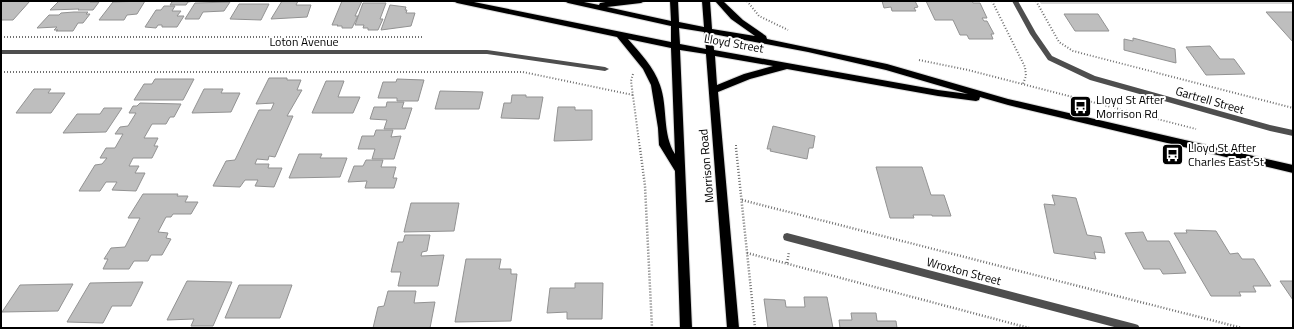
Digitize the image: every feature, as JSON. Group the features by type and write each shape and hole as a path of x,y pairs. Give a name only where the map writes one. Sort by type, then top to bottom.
{"main road":[{"name":"Lloyd Street","path":"457,1 675,46 938,93 1008,102"},
{"name":"Lloyd Street","path":"568,1 675,25 768,41 887,67 1008,102 1293,170"},
{"path":"591,6 617,5 641,1"},
{"name":"Morrison Road","path":"674,1 686,328"},
{"name":"Morrison Road","path":"706,1 732,328"},
{"path":"720,1 728,11 743,24 768,41"},
{"path":"620,35 647,68 656,85 663,128 664,145 680,169"},
{"path":"713,91 738,79 763,71 795,67"}],"street":[{"name":"Gartrell Street","path":"1015,1 1033,34 1050,58 1093,78 1270,128 1293,133"},
{"name":"Loton Avenue","path":"1,52 487,52 606,69"},
{"name":"Wroxton Street","path":"787,237 1135,328"}],"path":[{"path":"747,1 759,16 794,33"},
{"path":"992,1 1025,68 1026,76 1023,84"},
{"path":"1036,1 1059,42 1073,51 1293,108"},
{"path":"1,37 419,37 428,39"},
{"path":"916,60 1023,84 1196,130"},
{"path":"1,72 523,72 633,95"},
{"path":"634,73 631,76 645,186 652,328"},
{"path":"735,138 755,328"},
{"path":"742,200 1242,328"},
{"path":"747,253 1029,328"}],"shaded area":[{"path":"1039,1 1293,1 1293,4 1041,4"}],"building":[{"path":"1,1 30,1 13,20 1,20"},
{"path":"59,1 99,2 93,10 50,10"},
{"path":"145,1 137,14 127,15 124,20 99,20 113,2"},
{"path":"170,1 194,1 188,2 186,5 170,5 172,2"},
{"path":"282,1 298,1 296,5 311,5 307,17 271,19"},
{"path":"342,1 362,1 355,16 358,16 352,28 342,28 342,26 332,25"},
{"path":"882,1 915,1 918,7 914,8 916,11 892,11 891,7 884,8"},
{"path":"926,1 972,1 973,3 980,3 987,18 982,18 984,21 987,21 994,34 991,34 993,39 969,39 967,35 960,35 953,20 935,20"},
{"path":"230,2 224,11 203,12 199,19 185,19 195,3"},
{"path":"363,3 386,3 380,19 383,19 378,30 368,30 368,28 363,28 364,25 355,25"},
{"path":"239,4 269,4 261,20 230,19"},
{"path":"390,5 406,7 406,13 415,13 411,26 381,30"},
{"path":"164,6 175,6 172,11 181,11 177,16 184,16 177,27 162,27 162,25 158,25 156,28 145,27 156,10 161,10"},
{"path":"88,12 86,14 90,14 83,23 78,23 73,31 54,30 57,27 37,28 49,15"},
{"path":"1266,12 1293,12 1293,42"},
{"path":"1064,14 1098,14 1109,31 1075,31"},
{"path":"1133,38 1175,49 1176,63 1124,50 1124,39 1133,41"},
{"path":"1210,46 1220,59 1234,59 1245,74 1206,75 1186,47"},
{"path":"269,78 301,80 297,90 302,90 287,116 293,116 275,157 269,156 268,160 257,159 255,164 269,164 268,168 282,168 274,187 255,186 258,180 245,180 240,187 213,186 226,161 235,160 259,110 271,110 274,103 256,104"},
{"path":"155,79 194,79 183,100 134,100 144,84 152,84"},
{"path":"397,79 424,80 418,101 397,101 397,98 378,98 383,82 396,82"},
{"path":"326,81 344,81 338,97 360,97 353,113 312,113"},
{"path":"34,89 51,89 48,93 65,93 51,113 16,113"},
{"path":"204,89 223,89 221,93 240,93 231,112 192,113"},
{"path":"440,91 483,92 479,109 435,109"},
{"path":"512,95 543,97 539,119 501,118 504,103 511,103"},
{"path":"387,102 404,102 402,108 412,108 405,129 384,129 387,120 370,119 374,107 386,107"},
{"path":"140,103 181,104 174,117 170,117 166,124 152,124 144,138 158,138 154,146 158,146 152,158 133,158 129,166 139,166 135,173 145,173 136,191 112,190 117,182 106,182 100,191 79,191 95,165 102,164 107,158 100,158 106,148 115,148 123,134 115,134 120,127 128,126 136,113 129,113 133,106 137,106"},
{"path":"558,107 575,107 575,110 592,110 592,140 554,141"},
{"path":"104,108 122,108 106,132 63,133 77,114 100,114"},
{"path":"773,126 815,136 813,148 809,148 807,159 770,151 771,149 767,149"},
{"path":"376,130 393,130 391,137 401,136 394,159 372,159 375,149 358,149 362,136 374,136"},
{"path":"299,154 322,154 320,158 347,158 340,177 289,178"},
{"path":"366,160 383,160 381,167 396,167 393,178 397,178 394,188 365,188 367,181 348,182 354,166 363,166"},
{"path":"876,167 922,167 931,195 944,195 951,216 913,215 914,218 890,218"},
{"path":"143,194 178,194 177,196 188,196 185,202 198,202 191,214 173,214 171,217 166,217 158,232 168,233 166,238 171,239 162,255 151,255 148,261 134,261 129,269 103,269 108,259 104,259 111,248 125,247 140,218 128,218"},
{"path":"1052,195 1076,198 1087,235 1101,237 1105,253 1094,252 1096,259 1054,253 1044,204 1055,205"},
{"path":"411,203 459,203 454,231 404,232"},
{"path":"1186,230 1216,231 1230,254 1238,253 1242,259 1254,259 1271,286 1253,286 1256,292 1239,292 1241,296 1211,296 1174,233 1187,233"},
{"path":"1143,232 1147,241 1169,241 1186,273 1163,274 1160,269 1144,269 1125,233"},
{"path":"405,235 430,235 427,251 422,252 421,256 444,255 438,286 398,286 401,272 391,272 398,242 403,242"},
{"path":"466,259 501,259 499,269 511,269 511,274 517,274 511,321 455,322"},
{"path":"187,281 232,282 213,326 191,326 194,319 167,320"},
{"path":"1280,281 1293,281 1293,300"},
{"path":"143,282 131,306 112,306 103,323 67,322 90,283"},
{"path":"575,283 603,283 602,319 567,319 567,312 547,313 550,288 575,288"},
{"path":"73,284 58,311 2,312 20,285"},
{"path":"239,285 292,285 280,318 225,318"},
{"path":"388,291 416,291 414,303 435,302 430,328 373,328 378,307 384,306"},
{"path":"804,297 827,297 833,328 768,328 764,299 785,300 786,307 805,307"},
{"path":"851,313 876,313 877,321 896,321 897,328 840,328 839,320 852,320"}],"place":[{"name":"Lloyd St After Morrison Rd","path":"1081,106"},
{"name":"Lloyd St After Charles East St","path":"1173,154"}]}
